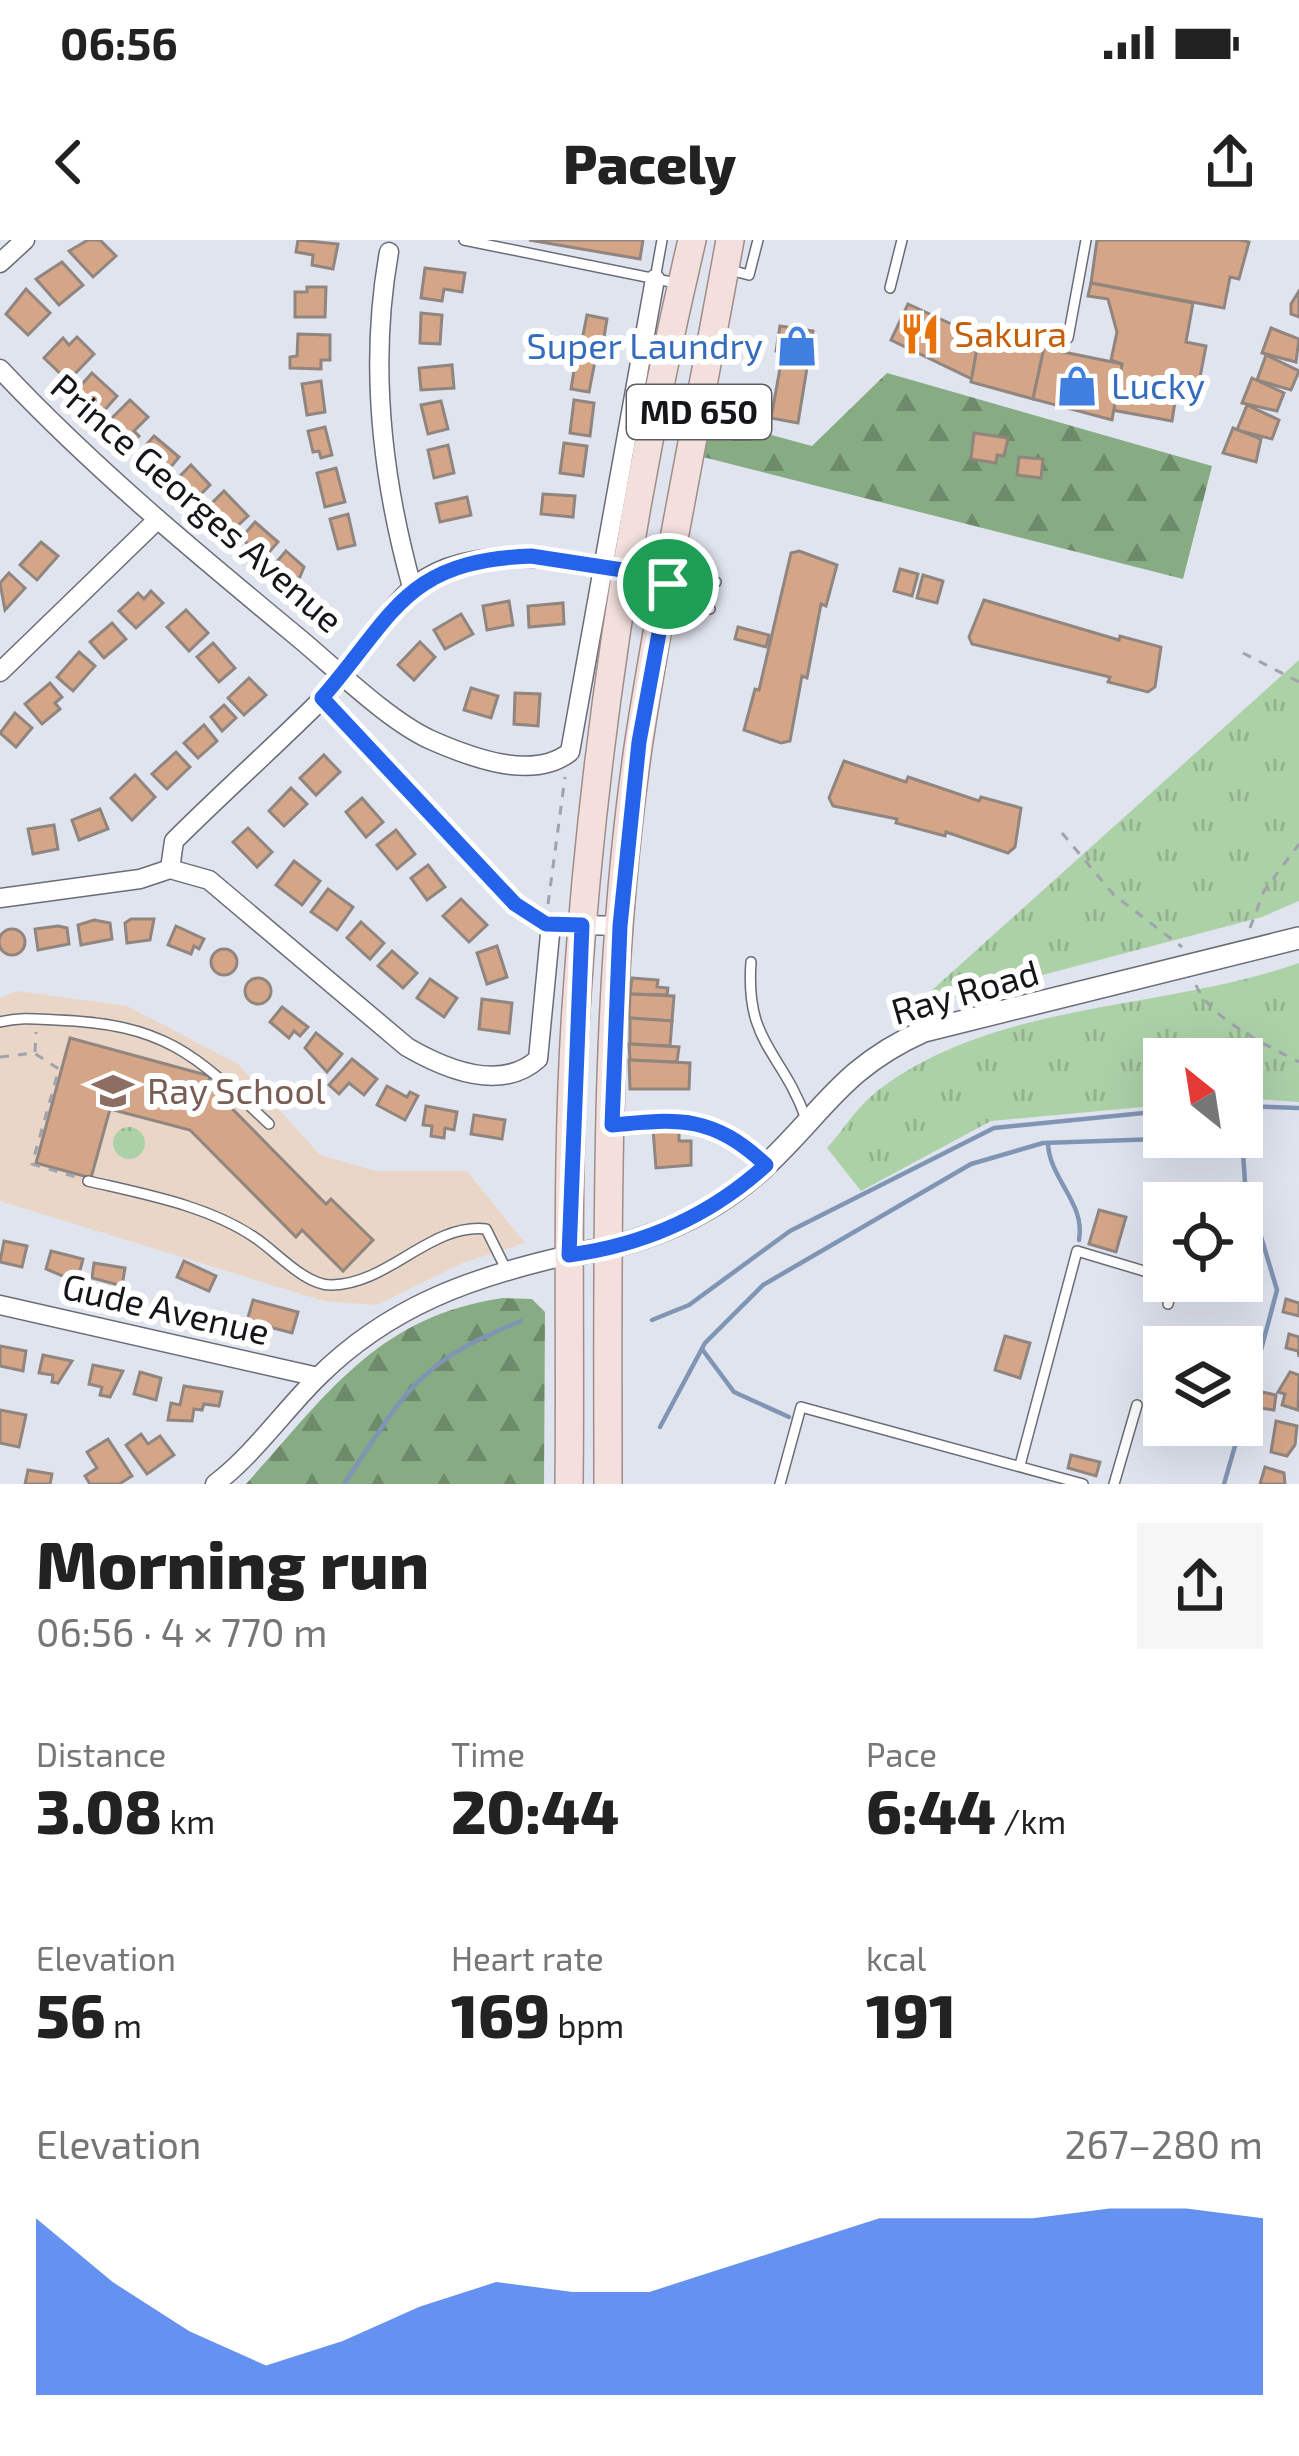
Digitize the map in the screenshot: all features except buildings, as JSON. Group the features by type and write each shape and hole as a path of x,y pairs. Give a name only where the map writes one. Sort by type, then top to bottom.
{"main road":[{"name":"MD 650","path":"569,1484 569,1255 582,925 616,569 668,281 692,240"},
{"name":"MD 650","path":"608,1484 608,1250 620,926 639,742 730,240"}],"street":[{"path":"0,263 25,240"},
{"path":"389,252 377,321 377,384 412,587"},
{"name":"Prince Georges Avenue","path":"0,368 85,457 342,674 428,739 501,764 553,766 570,752"},
{"path":"0,672 158,520"},
{"path":"170,868 174,841 322,698 412,587 497,558 616,569 570,752"},
{"path":"322,698 515,904 548,924 620,926"},
{"path":"0,898 140,879 170,868 208,880 407,1047 441,1066 476,1075 526,1070 538,1059 548,924"},
{"name":"Ray Road","path":"569,1255 608,1250 688,1222 766,1165 866,1061 924,1031 1250,954 1299,938"},
{"path":"215,1484 318,1377 392,1315 481,1275 569,1255"},
{"name":"Gude Avenue","path":"0,1305 318,1377"}],"lane":[{"path":"464,240 668,281 662,240"},
{"path":"724,268 749,274 758,240"},
{"path":"890,288 902,240"},
{"path":"1068,338 1086,240"},
{"path":"701,400 736,410"},
{"path":"616,569 668,584 698,577 716,582"},
{"path":"668,584 684,603 710,609"},
{"path":"751,962 753,1023 796,1091 806,1119"},
{"path":"0,1022 106,1020 174,1044 213,1071 269,1124"},
{"path":"612,1125 697,1121 733,1135 766,1165"},
{"path":"88,1181 168,1200 250,1234 307,1276 330,1286 371,1274 463,1227 486,1229 506,1269"},
{"path":"1020,1466 1077,1251 1143,1271"},
{"path":"1114,1484 1137,1406"},
{"path":"780,1484 801,1407 1083,1484"}],"path":[{"path":"1244,652 1299,682"},
{"path":"548,924 570,752"},
{"path":"1062,833 1114,895 1187,953"},
{"path":"1250,954 1250,920 1299,844"},
{"path":"1196,986 1201,996 1242,1028 1299,1062"},
{"path":"34,1053 36,1018"},
{"path":"0,1057 34,1053 59,1069 32,1164 88,1181"}],"shaded area":[{"path":"17,991 127,1006 238,1064 320,1155 376,1171 467,1171 525,1243 462,1263 377,1305 324,1301 0,1201 0,998"}],"green space":[{"path":"887,373 1212,466 1183,579 703,457 712,419 812,446"},
{"path":"1299,660 1299,901 1262,917 940,1002 931,991"},
{"path":"1299,963 1299,1102 1263,1099 1263,1038 1143,1038 1143,1107 991,1121 861,1191 827,1148 876,1092 923,1062 973,1040 1026,1023 1246,979"},
{"path":"129,1127 140,1132 145,1143 140,1154 129,1159 118,1154 113,1143 118,1132"},
{"path":"503,1298 532,1299 545,1312 544,1484 246,1484 329,1391 387,1342 421,1322"}],"waterway":[{"path":"1263,1107 1299,1108"},
{"path":"652,1320 689,1305 790,1231 994,1128 1143,1113"},
{"path":"660,1427 705,1343 763,1285 971,1164 1043,1143 1143,1140"},
{"path":"1048,1143 1054,1168 1077,1214 1079,1240"},
{"path":"1243,1158 1245,1183 1277,1290 1263,1342"},
{"path":"344,1484 399,1403 434,1367 521,1321"},
{"path":"702,1349 734,1392 789,1417"},
{"path":"1224,1484 1235,1446"}],"place":[{"name":"Sakura","path":"920,334"},
{"name":"Super Laundry","path":"797,346"},
{"name":"Lucky","path":"1077,386"},
{"name":"Ray School","path":"113,1091"}],"route":[{"path":"531,556 629,571 668,584 639,742 620,926 612,1125 697,1121 733,1135 766,1165 688,1222 608,1250 569,1255 582,925 546,924 515,904 322,698 412,587 455,568 531,556"}]}
